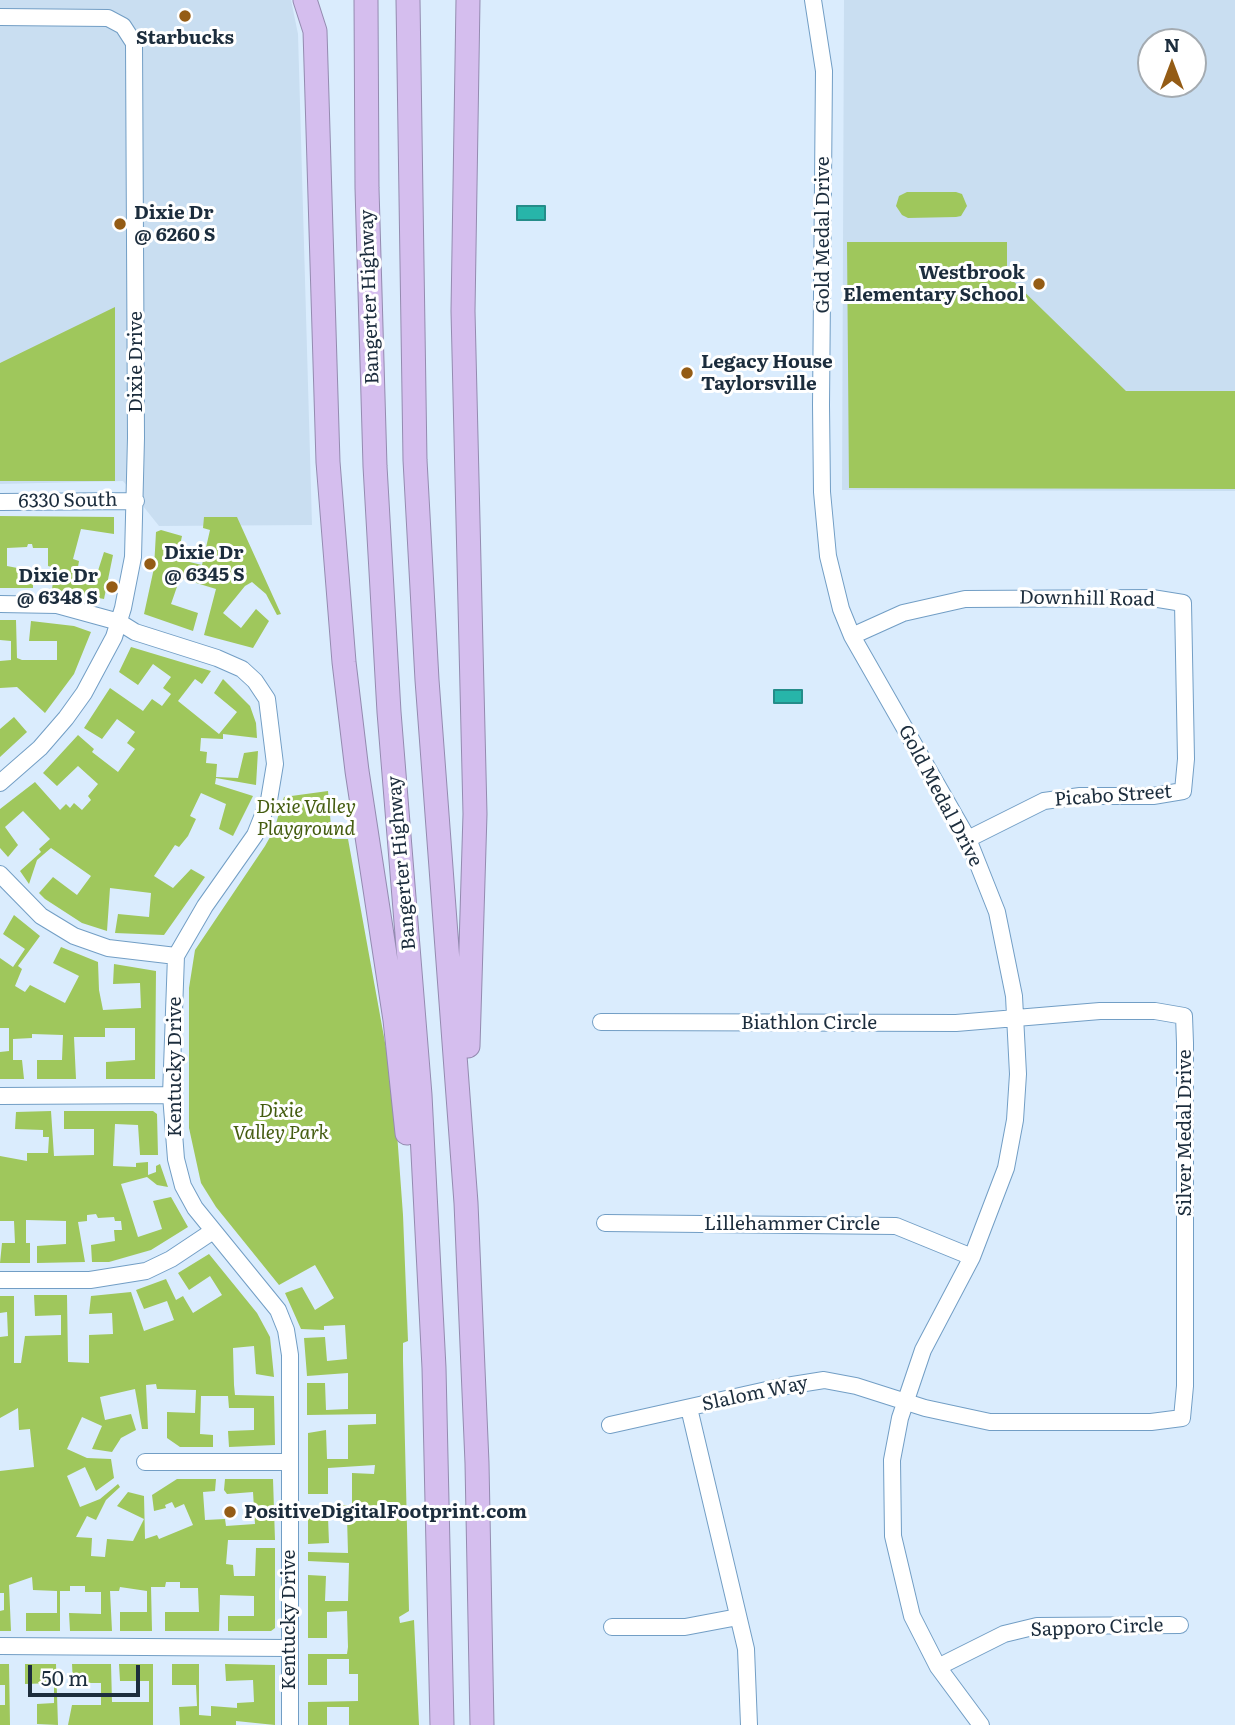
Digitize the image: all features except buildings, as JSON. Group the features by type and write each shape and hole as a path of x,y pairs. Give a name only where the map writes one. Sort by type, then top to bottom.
{"highway":[{"path":"305,0 314,31 328,462 344,662 357,771 401,1062 420,1355 437,1499"},
{"path":"314,31 325,0"},
{"path":"455,0 467,32"},
{"path":"461,1122 472,974 475,868 463,311 468,0"},
{"name":"Bangerter Highway","path":"366,2 367,188 375,466 389,712 420,1095 437,1499 442,1725"},
{"name":"Bangerter Highway","path":"408,3 415,460 427,680 461,1122 475,1408 481,1725"}],"street":[{"name":"Gold Medal Drive","path":"813,0 824,71 824,525 835,586 852,636 968,839 997,912 1008,957 1016,1018 1018,1074 1015,1120 1006,1168 972,1257 923,1350 905,1401 892,1460 893,1536 912,1616 938,1667 981,1725"},
{"name":"Dixie Drive","path":"0,16 108,18 123,26 134,43 136,501 133,558 119,622 100,666 66,718 40,748 0,783"},
{"name":"6330 South","path":"0,502 136,501"},
{"name":"Downhill Road","path":"852,636 903,613 965,598 1152,598 1183,604 1183,791"},
{"name":"Kentucky Drive","path":"0,604 57,605 119,622 135,632 217,658 242,669 255,681 267,699 275,764 269,800 255,835 205,906 176,956 171,1095 176,1159 183,1186 213,1231 278,1310 286,1330 290,1355 290,1725"},
{"name":"Picabo Street","path":"968,839 1044,801 1080,796 1153,796 1183,791"},
{"path":"0,874 41,916 74,936 108,948 176,956"},
{"name":"Silver Medal Drive","path":"1016,1018 1100,1011 1155,1011 1184,1016 1185,1386 1181,1418"},
{"name":"Biathlon Circle","path":"601,1022 956,1023 1016,1018"},
{"path":"0,1096 171,1095"},
{"name":"Lillehammer Circle","path":"605,1223 897,1226 913,1230 972,1257"},
{"path":"0,1280 90,1280 146,1271 171,1259 213,1231"},
{"name":"Slalom Way","path":"749,1725 749,1672 689,1408 824,1380 990,1422 1151,1422 1181,1418"},
{"path":"610,1426 689,1408"},
{"path":"145,1462 289,1462"},
{"path":"612,1627 685,1627 738,1617"},
{"name":"Sapporo Circle","path":"938,1667 1004,1634 1037,1626 1180,1625"},
{"path":"0,1646 288,1647"}],"shaded area":[{"path":"0,0 291,0 298,34 312,525 159,526 123,481 0,484"},
{"name":"Westbrook Elementary School","path":"844,0 1235,0 1235,491 842,490"},
{"path":"517,206 545,206 545,220 517,220"},
{"path":"774,690 802,690 802,703 774,703"}],"green space":[{"path":"907,192 956,192 962,194 967,206 961,216 908,218 902,215 896,206 899,196"},
{"path":"847,242 1007,242 1007,275 1126,391 1235,391 1235,489 849,488"},
{"path":"115,307 115,481 0,481 0,363"},
{"path":"0,516 114,517 114,534 81,529 73,559 79,561 77,573 96,577 104,552 113,555 104,599 52,589 55,568 48,566 48,548 33,548 32,544 27,547 7,548 7,566 33,571 33,588 0,588"},
{"path":"204,517 237,517 281,614 277,615 266,594 252,582 245,586 223,613 241,628 256,609 269,621 253,648 204,635 216,589 180,578 171,604 198,613 193,631 144,614 154,568 156,532 161,530 182,536 177,559 202,565 210,530 203,528"},
{"path":"0,620 16,620 17,658 22,660 57,660 57,641 29,641 31,621 74,626 91,632 74,674 45,713 17,687 0,688 0,661 11,660 11,641 0,640"},
{"path":"131,647 211,671 202,684 195,679 178,701 219,734 237,712 214,693 223,679 250,706 256,723 257,738 223,734 223,739 201,738 200,751 207,752 206,763 217,764 216,777 238,778 244,753 258,751 256,785 216,778 215,784 253,796 233,836 219,829 226,804 201,793 190,816 196,819 188,836 179,847 175,845 154,876 173,888 191,869 205,877 164,935 115,933 118,914 149,917 151,893 110,888 107,931 82,923 45,899 39,893 53,877 77,895 91,876 51,848 37,860 29,884 20,871 41,852 39,849 50,839 23,811 5,827 18,845 8,857 0,848 0,809 35,782 60,810 66,804 70,808 74,803 82,810 91,800 88,796 98,784 78,766 57,786 43,773 78,735 94,749 92,752 118,772 135,749 127,743 135,732 117,719 102,739 84,728 110,688 143,711 152,699 162,706 171,694 163,688 171,677 153,664 138,685 119,672"},
{"path":"14,717 27,732 0,757 0,729"},
{"path":"328,791 332,839 348,839 394,1092 408,1341 403,1343 403,1361 409,1611 399,1617 400,1623 414,1620 419,1725 349,1725 349,1707 327,1707 327,1725 308,1725 308,1702 358,1701 358,1674 349,1674 349,1659 327,1659 327,1685 308,1685 308,1654 347,1654 348,1647 347,1611 327,1612 327,1638 308,1638 308,1575 326,1576 325,1601 348,1601 349,1563 308,1561 308,1552 348,1553 347,1517 328,1517 329,1543 308,1544 308,1511 328,1511 328,1505 352,1505 352,1473 374,1474 375,1465 328,1468 328,1494 308,1494 308,1433 326,1430 327,1459 348,1459 348,1425 376,1424 376,1414 307,1415 307,1383 325,1383 326,1410 348,1409 348,1373 307,1376 304,1338 325,1337 327,1361 347,1359 345,1325 324,1326 324,1330 301,1329 285,1293 302,1287 315,1310 334,1298 315,1265 279,1285 216,1207 201,1183 189,1128 189,988 195,950 265,846 274,830 284,797"},
{"path":"14,915 40,936 18,966 22,969 15,986 25,992 30,985 65,1003 79,976 53,963 61,947 98,962 103,1010 141,1008 140,983 113,984 114,964 156,971 155,1079 106,1079 106,1062 135,1060 135,1028 105,1028 105,1037 74,1037 76,1079 37,1079 37,1060 62,1060 63,1035 32,1034 32,1038 13,1039 13,1060 22,1060 24,1079 0,1079 0,1052 9,1051 9,1028 0,1028 0,958 13,967 25,949 3,934"},
{"path":"51,1111 54,1156 94,1155 94,1129 64,1129 64,1111 153,1111 157,1114 158,1155 140,1155 138,1125 115,1124 113,1166 136,1167 136,1163 148,1162 148,1175 156,1172 156,1166 160,1164 168,1187 157,1185 147,1177 121,1184 138,1237 162,1229 153,1201 171,1197 188,1227 151,1250 109,1262 92,1262 91,1245 115,1241 114,1230 122,1230 121,1221 115,1221 114,1217 98,1218 96,1214 87,1215 87,1221 78,1222 85,1262 37,1263 37,1246 66,1244 66,1221 26,1220 26,1243 30,1243 30,1263 0,1263 2,1243 15,1243 14,1221 0,1221 0,1156 27,1161 27,1153 48,1153 49,1137 43,1137 43,1130 15,1129 16,1112"},
{"path":"209,1254 257,1313 270,1337 274,1377 256,1374 254,1346 233,1348 234,1385 235,1395 274,1396 275,1445 229,1447 228,1431 254,1430 254,1408 229,1408 228,1396 201,1396 200,1434 213,1435 213,1447 180,1447 167,1438 167,1412 195,1413 196,1390 157,1389 156,1384 146,1385 148,1429 142,1429 135,1389 100,1397 105,1420 131,1414 136,1430 121,1438 112,1452 92,1449 102,1426 82,1417 67,1449 87,1458 111,1459 114,1478 96,1491 85,1467 67,1476 80,1507 100,1499 118,1484 120,1487 106,1500 96,1520 87,1516 76,1537 92,1538 91,1556 105,1557 107,1539 133,1541 144,1519 117,1506 128,1492 144,1496 145,1539 157,1535 159,1539 193,1525 184,1504 175,1508 172,1502 165,1505 166,1508 154,1511 152,1495 177,1479 216,1479 215,1491 203,1492 205,1520 225,1519 226,1526 255,1524 253,1492 227,1494 224,1490 225,1479 273,1479 275,1540 228,1540 226,1564 233,1565 234,1576 255,1576 256,1548 275,1548 275,1628 271,1631 228,1631 228,1616 254,1616 254,1596 220,1595 219,1631 165,1631 165,1612 199,1612 198,1588 180,1588 180,1582 166,1582 165,1587 151,1587 152,1631 120,1631 120,1612 147,1612 147,1591 120,1587 119,1591 110,1591 112,1631 70,1631 69,1613 101,1614 101,1592 85,1592 85,1586 70,1586 70,1591 60,1591 60,1631 26,1631 26,1613 57,1613 57,1591 33,1590 32,1577 9,1585 11,1631 0,1631 4,1593 0,1593 0,1471 34,1467 30,1429 19,1430 18,1408 0,1418 0,1337 8,1336 7,1312 0,1313 0,1296 14,1296 14,1363 21,1363 25,1336 61,1335 61,1315 35,1316 34,1295 67,1295 68,1362 89,1363 89,1335 113,1334 112,1313 89,1314 91,1296 131,1292 144,1331 174,1320 167,1301 144,1309 136,1290 166,1279 176,1300 183,1296 193,1313 222,1295 210,1276 189,1290 178,1273"},
{"path":"0,1664 9,1664 10,1725 0,1725 0,1705 5,1705 5,1685 0,1685"},
{"path":"25,1664 56,1664 58,1725 37,1724 37,1704 54,1703 54,1683 25,1684"},
{"path":"72,1664 111,1664 112,1702 149,1702 149,1681 120,1681 119,1664 153,1664 153,1725 68,1725 72,1705 101,1705 101,1683 73,1683"},
{"path":"172,1664 199,1664 199,1715 211,1716 211,1706 237,1708 237,1703 254,1702 253,1680 226,1681 225,1664 275,1665 275,1725 236,1721 236,1725 180,1725 179,1707 197,1706 196,1685 172,1685"}],"place":[{"name":"Starbucks","path":"185,16"},
{"name":"Dixie Dr @ 6260 S","path":"120,224"},
{"name":"Westbrook Elementary School","path":"1039,284"},
{"name":"Legacy House Taylorsville","path":"687,373"},
{"name":"Dixie Dr @ 6345 S","path":"150,564"},
{"name":"Dixie Dr @ 6348 S","path":"112,587"},
{"name":"PositiveDigitalFootprint.com","path":"230,1512"}],"park label":[{"name":"Dixie Valley Playground","path":"306,818"},
{"name":"Dixie Valley Park","path":"281,1122"}]}
